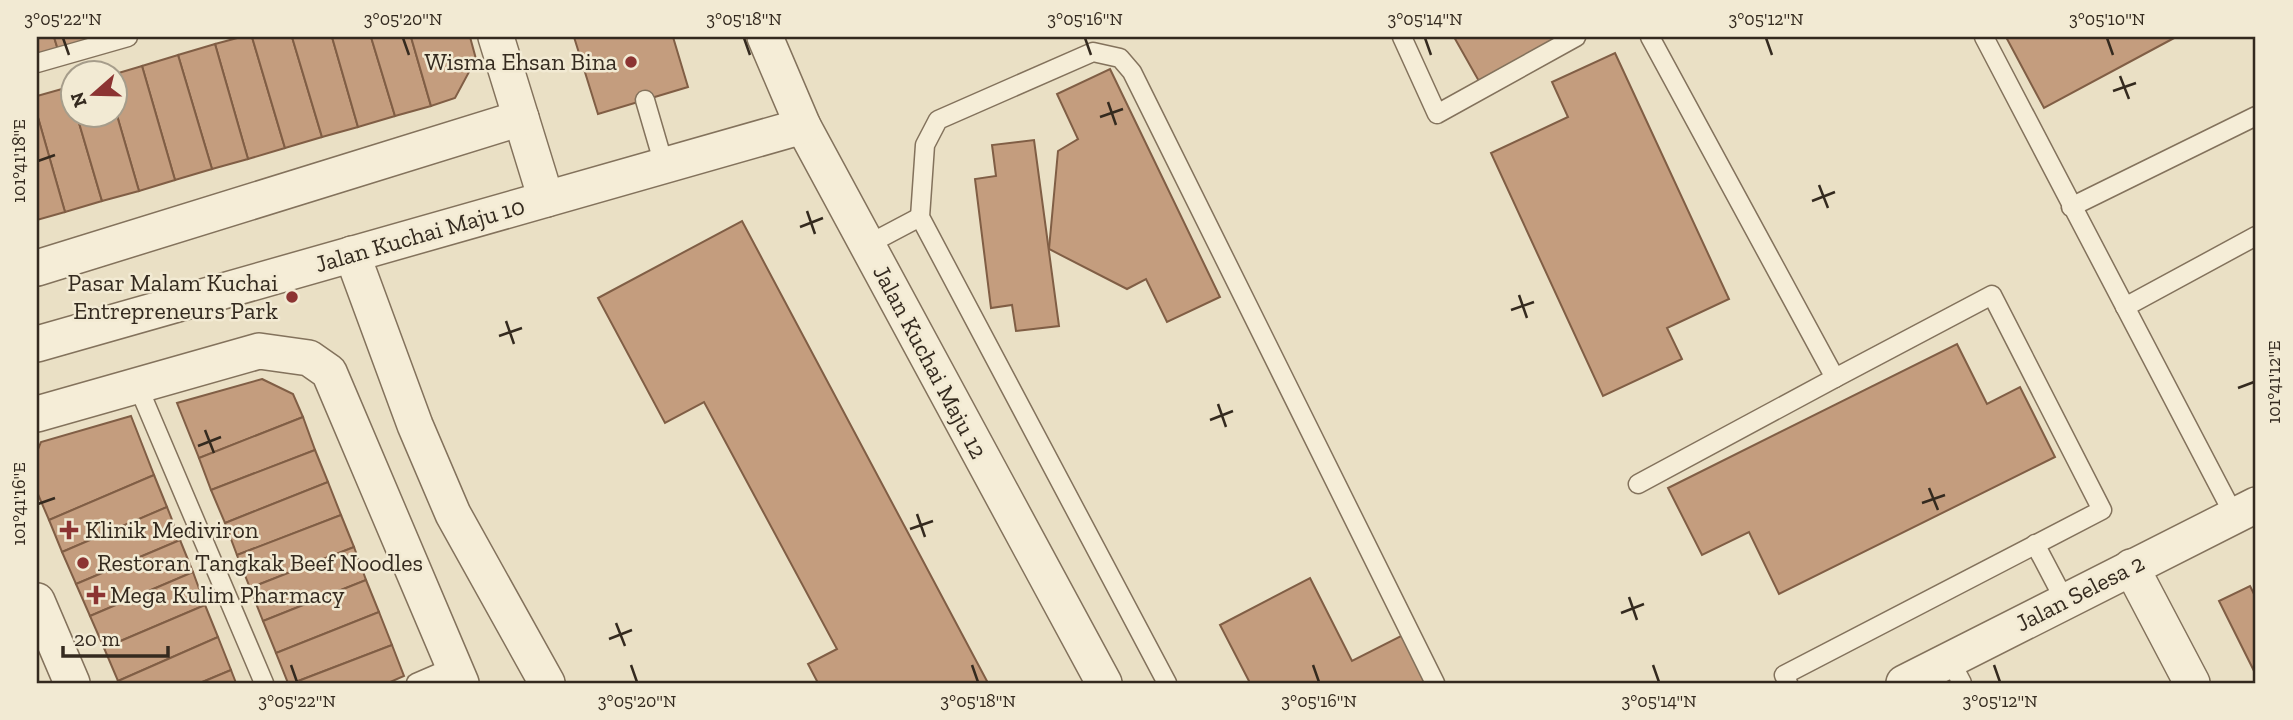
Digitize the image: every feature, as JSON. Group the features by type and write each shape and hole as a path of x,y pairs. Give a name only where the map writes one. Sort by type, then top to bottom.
{"street":[{"path":"496,37 546,199"},
{"name":"Jalan Kuchai Maju 12","path":"765,37 803,126 1104,683"},
{"path":"37,268 521,118"},
{"name":"Jalan Kuchai Maju 10","path":"37,344 803,126"},
{"path":"352,254 415,425 453,514 547,683"},
{"path":"37,414 259,351 309,358 329,372 457,675"},
{"name":"Jalan Selesa 2","path":"1904,683 1956,672 2065,601 2245,510"},
{"path":"2131,567 2192,683"},
{"path":"37,601 72,683"}],"lane":[{"path":"37,63 128,37"},
{"path":"1402,37 1437,114 1576,37"},
{"path":"1650,37 1835,378"},
{"path":"1984,37 2125,307 2245,510"},
{"path":"1167,683 920,217 925,145 938,120 1093,51 1120,58 1139,84 1436,683"},
{"path":"645,100 664,165"},
{"path":"2071,206 2256,116"},
{"path":"867,245 920,217"},
{"path":"2125,307 2256,236"},
{"path":"1638,484 1992,295 2102,510 1784,676 1788,683"},
{"path":"137,384 264,683"},
{"path":"2035,544 2065,601"},
{"path":"416,683 457,675"}],"building":[{"path":"37,37 54,37 58,50 37,57"},
{"path":"54,37 94,37 95,39 58,50"},
{"path":"252,37 285,148 248,159 215,44"},
{"path":"252,37 292,37 322,137 285,148"},
{"path":"292,37 332,37 358,127 322,137"},
{"path":"332,37 371,37 395,116 358,127"},
{"path":"371,37 411,37 431,106 395,116"},
{"path":"411,37 470,37 476,59 455,98 431,106"},
{"name":"Wisma Ehsan Bina","path":"574,37 673,37 688,87 598,114"},
{"path":"1454,37 1563,37 1480,83"},
{"path":"2006,37 2176,37 2044,108"},
{"path":"215,44 248,159 212,169 178,55"},
{"path":"1615,53 1729,299 1667,328 1682,359 1603,396 1491,153 1568,117 1552,82"},
{"path":"178,55 212,169 175,180 142,66"},
{"path":"142,66 175,180 139,191 121,130 130,130 130,70"},
{"path":"1110,69 1220,297 1167,322 1146,279 1127,289 1049,249 1058,151 1078,139 1057,94"},
{"path":"60,90 60,130 81,130 102,201 65,212 37,114 37,96"},
{"path":"37,114 65,212 37,220"},
{"path":"81,130 121,130 139,191 102,201"},
{"path":"1034,140 1059,326 1016,331 1012,305 991,308 975,179 996,176 992,145"},
{"path":"742,221 988,683 818,683 808,664 837,649 704,402 665,423 598,298"},
{"path":"1957,344 1987,404 2020,387 2055,457 1779,594 1749,532 1702,555 1668,488"},
{"path":"262,379 293,394 303,417 199,458 177,403"},
{"path":"131,416 154,475 49,520 37,492 37,452 41,442"},
{"path":"303,417 315,450 211,490 199,458"},
{"path":"315,450 328,482 225,523 211,490"},
{"path":"154,475 167,507 62,552 49,520"},
{"path":"328,482 341,515 237,555 225,523"},
{"path":"167,507 180,540 76,584 62,552"},
{"path":"341,515 354,547 250,588 237,555"},
{"path":"180,540 193,572 90,616 76,584"},
{"path":"354,547 366,580 263,621 250,588"},
{"path":"193,572 205,605 104,648 90,616"},
{"path":"1310,578 1352,661 1403,635 1429,683 1250,683 1220,625"},
{"path":"366,580 379,612 276,653 263,621"},
{"path":"2250,586 2256,598 2256,675 2219,601"},
{"path":"205,605 218,637 118,681 104,648"},
{"path":"379,612 392,645 288,683 276,653"},
{"path":"218,637 231,670 200,683 118,681"},
{"path":"392,645 404,676 388,683 293,683"},
{"path":"231,670 236,683 200,683"}],"place":[{"name":"Wisma Ehsan Bina","path":"631,62"},
{"name":"Pasar Malam Kuchai Entrepreneurs Park","path":"292,297"},
{"name":"Klinik Mediviron","path":"69,530"},
{"name":"Restoran Tangkak Beef Noodles","path":"83,563"},
{"name":"Mega Kulim Pharmacy","path":"96,595"}]}
